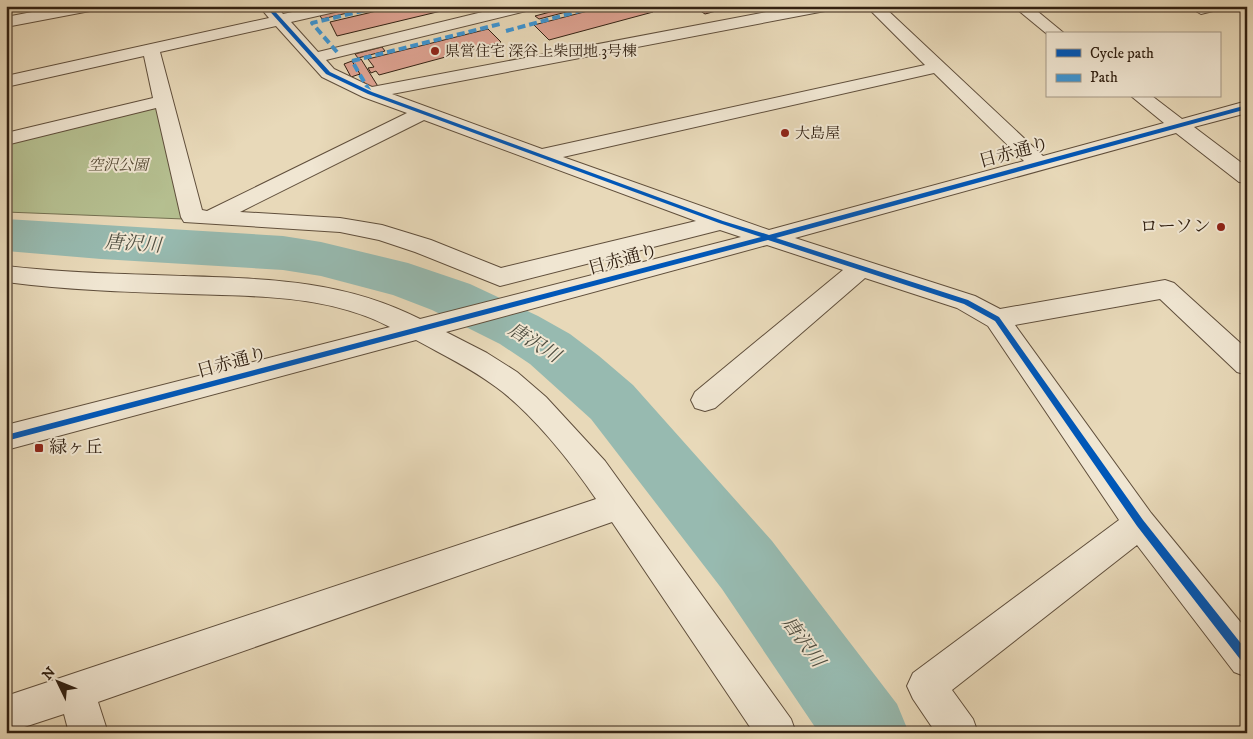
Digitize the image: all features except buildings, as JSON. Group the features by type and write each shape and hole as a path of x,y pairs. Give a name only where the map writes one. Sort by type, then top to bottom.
{"street":[{"path":"6,22 90,6"},
{"path":"6,82 151,51 273,13 342,6"},
{"path":"313,58 528,6"},
{"path":"370,94 825,6"},
{"path":"874,6 1037,162"},
{"path":"1021,6 1054,32"},
{"path":"1195,6 1201,10 1215,6"},
{"path":"273,13 328,73 370,94 543,155 721,222 860,269 966,302 997,319 1140,523 1247,659"},
{"path":"151,51 192,217 340,226 382,233 423,246 500,277 721,222"},
{"path":"543,155 938,68"},
{"path":"1143,98 1247,177"},
{"path":"6,139 163,101"},
{"name":"日赤通り","path":"6,438 770,237 1037,162 1247,107"},
{"path":"208,218 422,113"},
{"path":"705,400 860,269"},
{"path":"6,274 63,281 271,288 345,299 428,326 507,380 536,404 565,435 620,505 777,733"},
{"path":"997,319 1165,289 1247,365"},
{"path":"6,715 620,505"},
{"path":"959,733 926,686 1140,523"},
{"path":"76,691 89,733"}],"green space":[{"name":"空沢公園","path":"156,104 184,219 6,212 6,141"}],"waterway":[{"name":"唐沢川","path":"6,235 101,243 283,253 321,259 408,281 451,297 519,330 550,349 612,402 747,565 868,733"}],"marked path":[{"path":"337,52 312,23 383,6"},
{"path":"506,31 598,6"},
{"path":"370,92 352,61 500,24"}],"cycle path":[{"path":"267,6 328,73 370,93 721,222 966,302 997,319 1140,523 1247,659"},
{"path":"6,438 770,237 1247,107"}],"place":[{"name":"県営住宅 深谷上柴団地 3号棟","path":"435,51"},
{"name":"大島屋","path":"785,133"},
{"name":"ローソン","path":"1221,227"},
{"name":"緑ヶ丘","path":"39,448"}]}
